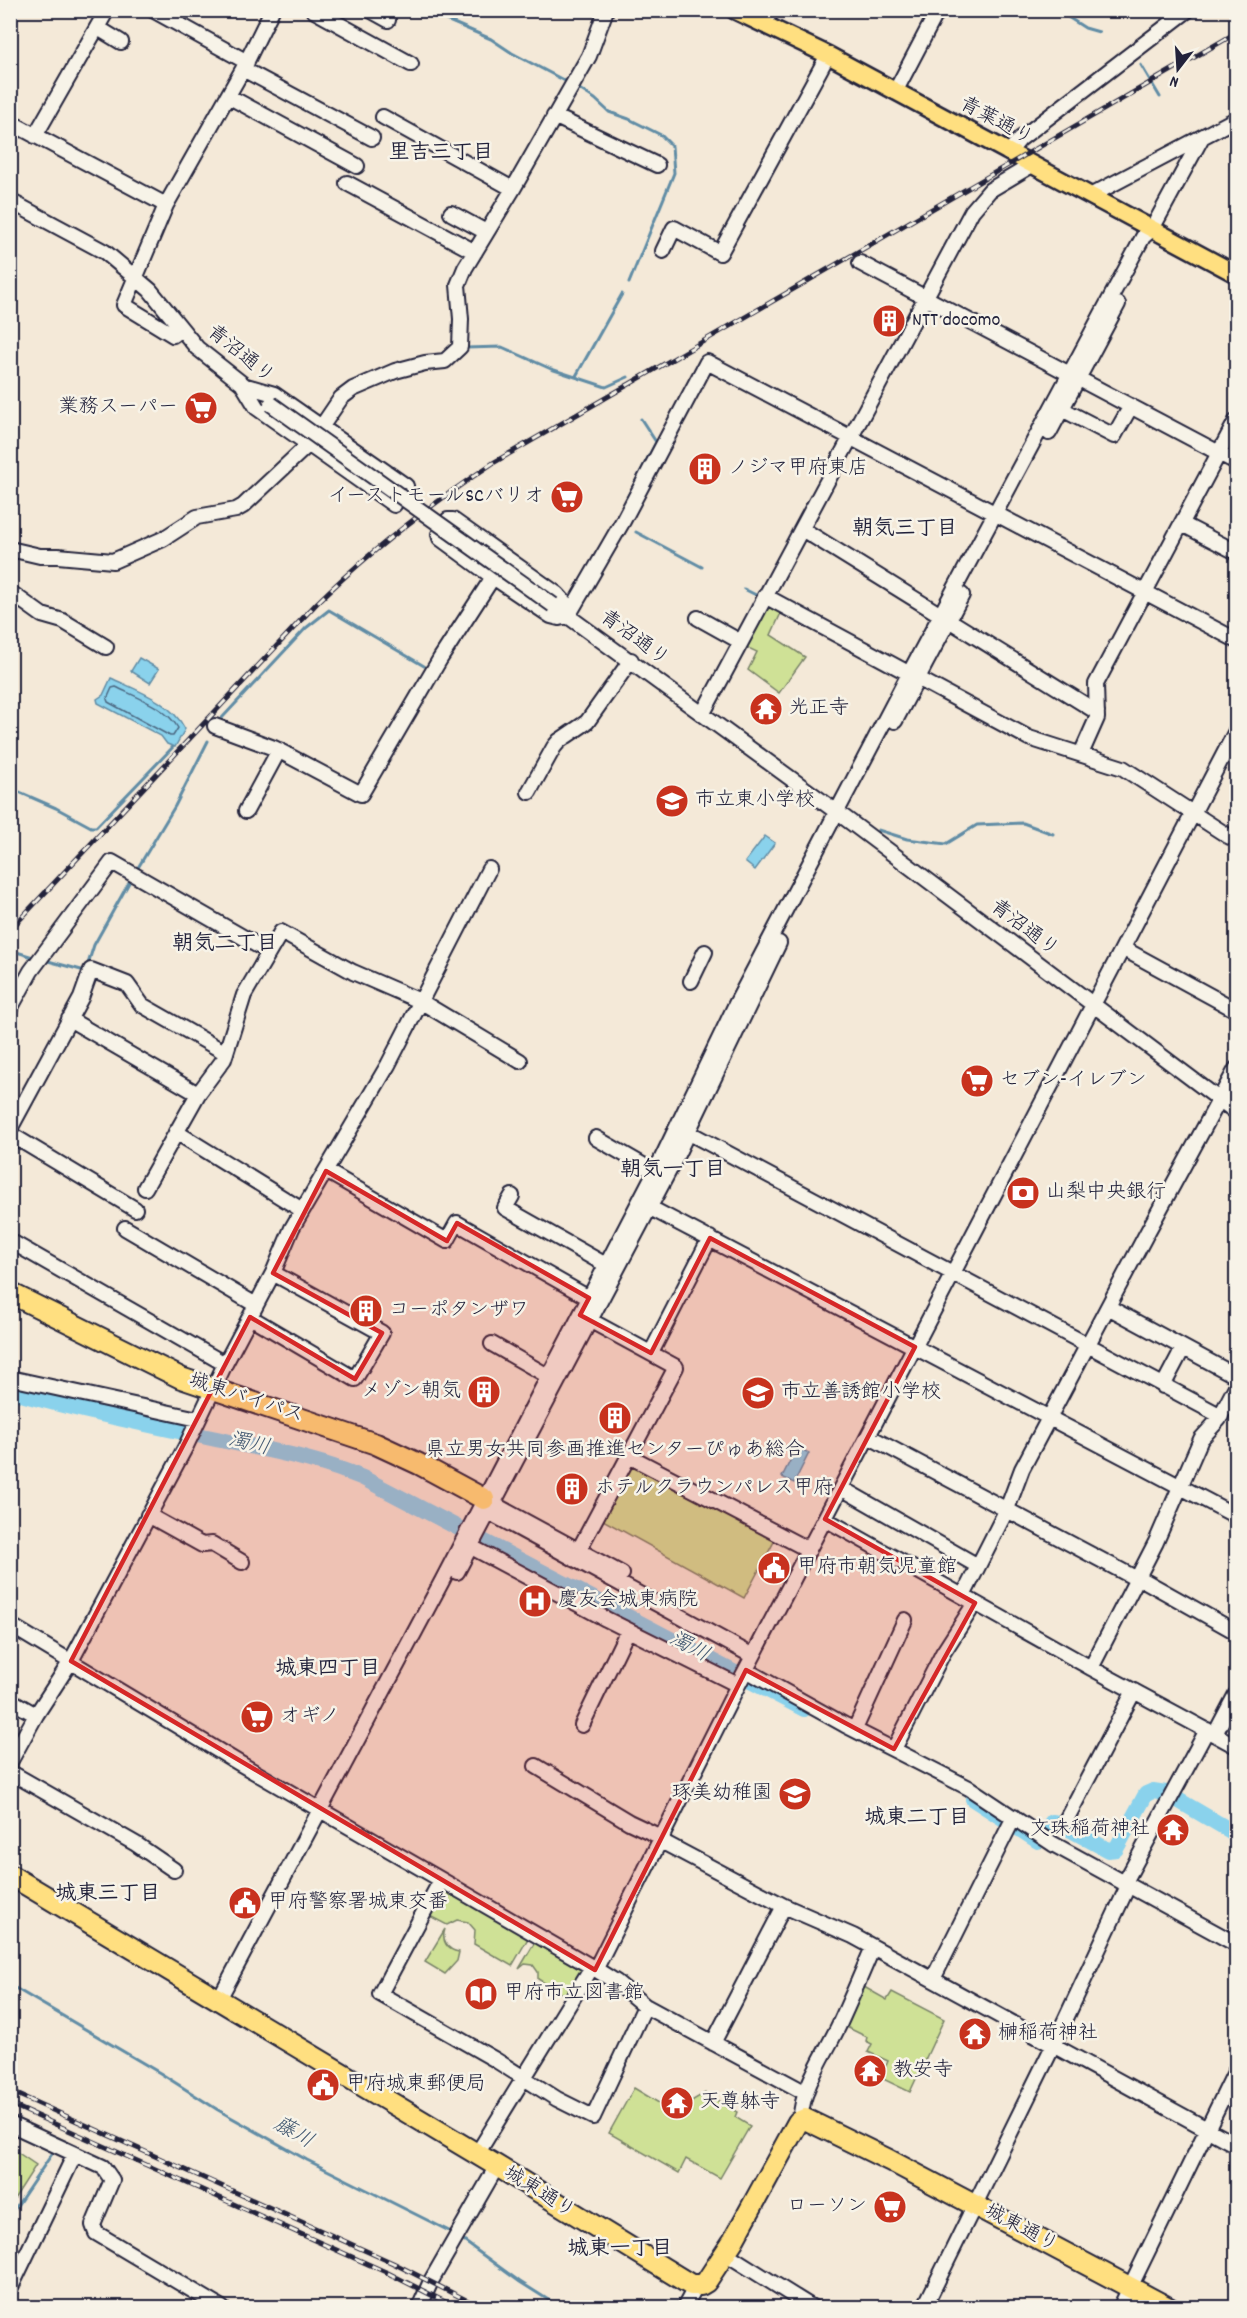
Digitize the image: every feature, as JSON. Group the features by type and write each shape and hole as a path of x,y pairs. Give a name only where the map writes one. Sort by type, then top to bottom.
{"highway":[{"name":"城東バイパス","path":"10,1293 210,1394"},
{"name":"城東バイパス","path":"10,1306 128,1365 372,1454 416,1473 483,1512"},
{"name":"城東通り","path":"10,1875 696,2286"},
{"name":"城東通り","path":"801,2119 809,2120 1169,2307"},
{"path":"696,2286 706,2282 725,2253 801,2119"}],"main road":[{"name":"青葉通り","path":"734,10 768,18 895,92 1236,274"}],"street":[{"path":"35,136 107,10"},
{"path":"153,10 245,66 372,138"},
{"path":"180,329 173,335 124,305 166,205 245,66 272,10"},
{"path":"314,10 411,64"},
{"path":"370,10 388,20"},
{"path":"322,426 341,398 353,389 395,371 424,363 445,361 459,349 461,319 458,285 486,232 589,56 606,10"},
{"path":"895,92 938,10"},
{"path":"1008,153 1020,139 1188,10"},
{"path":"98,28 121,42"},
{"path":"663,251 675,228 720,253 828,55"},
{"path":"228,96 357,166"},
{"path":"554,116 657,165"},
{"path":"382,117 513,189"},
{"path":"1090,196 1236,119"},
{"path":"10,122 166,205"},
{"path":"223,2001 645,1204 683,1129 736,1004 841,815 1074,376 1143,237 1152,229 1201,139"},
{"path":"704,713 976,204 990,190 1032,165"},
{"path":"347,183 475,252"},
{"name":"青沼通り","path":"10,201 86,240 136,277 150,290 196,348 243,385 704,713 1236,1112"},
{"path":"451,213 486,232"},
{"path":"860,263 1236,462"},
{"path":"568,616 565,603 557,594 453,520 448,520 439,534 440,538 493,577 551,616 560,618 568,616 623,521 707,362 1236,640"},
{"path":"1000,515 1062,409 1074,376"},
{"path":"243,385 274,394 406,486 394,505 257,408 243,385"},
{"path":"1062,409 1114,436 1131,406"},
{"path":"1081,754 1097,718 1096,684 1236,421"},
{"path":"10,549 40,556 113,561 163,539 197,517 237,510 309,444"},
{"path":"1182,524 1236,552"},
{"path":"802,529 1097,712"},
{"path":"215,726 279,750 361,794 440,659 493,577"},
{"path":"10,592 42,615 63,621 106,647"},
{"path":"765,596 1029,738 1122,768 1236,840"},
{"path":"698,618 741,642"},
{"path":"529,792 554,747 587,722 631,660"},
{"path":"477,2154 523,2076 593,1968 662,1840 738,1684 1236,731"},
{"path":"246,811 279,750"},
{"path":"11,1006 30,971 112,862 269,952"},
{"path":"10,1762 36,1715 71,1661 186,1446 302,1210 388,1065 489,869"},
{"path":"145,1188 198,1094 226,1053 244,995 281,932 353,972 420,1001 520,1061"},
{"path":"1124,949 1236,1010"},
{"path":"691,981 705,952"},
{"path":"10,1129 81,998 91,970 127,984 142,1005 226,1053"},
{"path":"69,1019 198,1094"},
{"path":"894,1749 969,1600 978,1566 1007,1509 1022,1469 1236,1069"},
{"path":"483,1512 548,1376 585,1318 589,1298 606,1265 645,1204 655,1172 683,1129"},
{"path":"683,1129 1221,1416"},
{"path":"176,1131 302,1210"},
{"path":"10,1134 135,1209"},
{"path":"596,1138 655,1172"},
{"path":"326,1170 447,1241 457,1223 589,1298"},
{"path":"512,1196 505,1208 606,1265"},
{"path":"645,1204 1236,1516"},
{"path":"125,1228 355,1379 382,1333 273,1273"},
{"path":"651,1353 710,1238"},
{"path":"10,1241 225,1364"},
{"path":"1108,1307 1236,1376"},
{"path":"577,1554 676,1367 585,1318"},
{"path":"492,1344 548,1376"},
{"path":"1163,1386 1183,1348"},
{"path":"10,1378 198,1419"},
{"path":"1091,1668 1138,1578 1202,1439 1221,1416 1236,1386"},
{"path":"868,1436 1236,1632"},
{"path":"629,1456 809,1550"},
{"path":"841,1488 978,1566"},
{"path":"483,1512 577,1554 755,1653"},
{"path":"148,1515 202,1545 212,1544 242,1562"},
{"path":"825,1519 1091,1668 1236,1746"},
{"path":"466,1544 606,1619 738,1684"},
{"path":"855,1729 905,1620"},
{"path":"10,1625 239,1763 593,1968 616,1982 645,2006 806,2092"},
{"path":"582,1725 628,1630"},
{"path":"746,1671 969,1788 1042,1836 1126,1885 1236,1944"},
{"path":"1066,1820 1134,1691"},
{"path":"924,2307 1053,2046 1126,1885 1170,1795 1236,1694"},
{"path":"10,1700 36,1715"},
{"path":"536,1766 662,1840 784,1905 873,1947 1236,2145"},
{"path":"10,1772 136,1844 174,1870"},
{"path":"933,1979 1014,1817"},
{"path":"441,1880 380,1994 523,2076 557,2099 593,2117 645,2006"},
{"path":"713,2043 784,1905"},
{"path":"801,2119 800,2109 806,2092 840,2024 873,1947"},
{"path":"1120,2307 1236,2070"},
{"path":"10,2124 103,2167 112,2180 93,2224 96,2233 222,2307"},
{"path":"10,2289 75,2154"},
{"path":"419,2307 497,2166"},
{"path":"725,2253 813,2307"},
{"path":"684,2307 696,2286"}],"highlighted area":[{"path":"326,1171 447,1241 457,1223 589,1298 580,1315 651,1353 710,1238 915,1347 825,1519 975,1603 894,1749 746,1670 595,1970 71,1661 250,1317 355,1379 382,1333 273,1273"}],"green space":[{"path":"765,604 781,613 771,635 805,657 779,693 748,670 757,652 744,646"},
{"path":"630,1463 777,1536 744,1598 601,1519"},
{"path":"441,1880 531,1933 512,1966 474,1944 475,1930 468,1922 457,1920 447,1925 424,1913"},
{"path":"445,1929 446,1944 459,1952 457,1961 445,1974 425,1962"},
{"path":"538,1937 592,1967 571,1999 538,1979 538,1972 533,1965 525,1964 519,1969"},
{"path":"857,1983 887,2000 892,1992 944,2019 910,2092 881,2078 888,2061 868,2052 872,2044 866,2041 867,2037 840,2024"},
{"path":"634,2088 682,2117 693,2100 705,2093 737,2112 735,2117 750,2126 720,2178 686,2159 679,2173 609,2133"},
{"path":"11,2148 36,2165 11,2204"}],"water":[{"path":"139,658 159,669 150,683 131,671"},
{"path":"111,678 142,692 171,711 185,729 175,747 167,744 161,736 98,703 97,699 103,695"},
{"path":"765,836 775,843 755,870 745,862"},
{"path":"797,1447 809,1453 794,1483 782,1477"}],"waterway":[{"path":"423,10 491,39 512,53 569,83"},
{"path":"1057,10 1085,28 1099,32"},
{"path":"1141,65 1160,97"},
{"path":"576,87 595,99 609,112 661,135 672,146 674,173 629,283"},
{"path":"576,376 622,294"},
{"path":"465,348 502,347 551,369 606,387 628,377"},
{"path":"627,498 656,442 641,419"},
{"path":"636,532 702,567"},
{"path":"744,589 760,597"},
{"path":"222,718 306,628 329,610 424,666"},
{"path":"136,871 175,806 208,741"},
{"path":"10,788 56,808 91,827 96,827 173,747"},
{"path":"878,830 907,839 946,844 977,825 1023,823 1053,834"},
{"path":"87,967 94,945 131,879"},
{"path":"10,950 33,957"},
{"path":"48,961 85,971"},
{"name":"濁川","path":"10,1391 118,1418 295,1456 346,1471 804,1709"},
{"name":"濁川","path":"973,1799 1038,1841 1052,1822 1108,1850 1116,1849 1146,1794 1153,1791 1166,1793 1236,1834"},
{"name":"藤川","path":"10,1985 160,2073 218,2110 307,2160 453,2233"},
{"path":"10,2216 54,2151"},
{"name":"藤川","path":"461,2239 520,2282 561,2308"}],"railway":[{"path":"10,930 337,583 380,546 447,495 493,463 1236,33"},
{"path":"10,2091 393,2263 482,2308"},
{"path":"10,2104 388,2273 457,2308"}],"place":[{"name":"NTT docomo","path":"889,321"},
{"name":"業務スーパー","path":"201,408"},
{"name":"ノジマ甲府東店","path":"705,469"},
{"name":"イーストモールSCバリオ","path":"567,497"},
{"name":"光正寺","path":"766,709"},
{"name":"市立東小学校","path":"672,801"},
{"name":"セブン-イレブン","path":"977,1081"},
{"name":"山梨中央銀行","path":"1023,1193"},
{"name":"コーポタンザワ","path":"366,1311"},
{"name":"メゾン朝気","path":"484,1392"},
{"name":"市立善誘館小学校","path":"758,1393"},
{"name":"県立男女共同参画推進センターぴゅあ総合","path":"615,1418"},
{"name":"ホテルクラウンパレス甲府","path":"572,1489"},
{"name":"甲府市朝気児童館","path":"774,1568"},
{"name":"慶友会城東病院","path":"535,1601"},
{"name":"オギノ","path":"257,1717"},
{"name":"琢美幼稚園","path":"795,1794"},
{"name":"文珠稲荷神社","path":"1173,1830"},
{"name":"甲府警察署城東交番","path":"245,1903"},
{"name":"甲府市立図書館","path":"481,1994"},
{"name":"榊稲荷神社","path":"975,2034"},
{"name":"教安寺","path":"870,2071"},
{"name":"甲府城東郵便局","path":"323,2085"},
{"name":"天尊躰寺","path":"677,2103"},
{"name":"ローソン","path":"890,2207"}],"district":[{"name":"里吉三丁目","path":"441,154"},
{"name":"朝気三丁目","path":"905,530"},
{"name":"朝気二丁目","path":"225,945"},
{"name":"朝気一丁目","path":"673,1171"},
{"name":"城東四丁目","path":"328,1670"},
{"name":"城東二丁目","path":"917,1819"},
{"name":"城東三丁目","path":"108,1895"},
{"name":"城東一丁目","path":"620,2250"}]}
